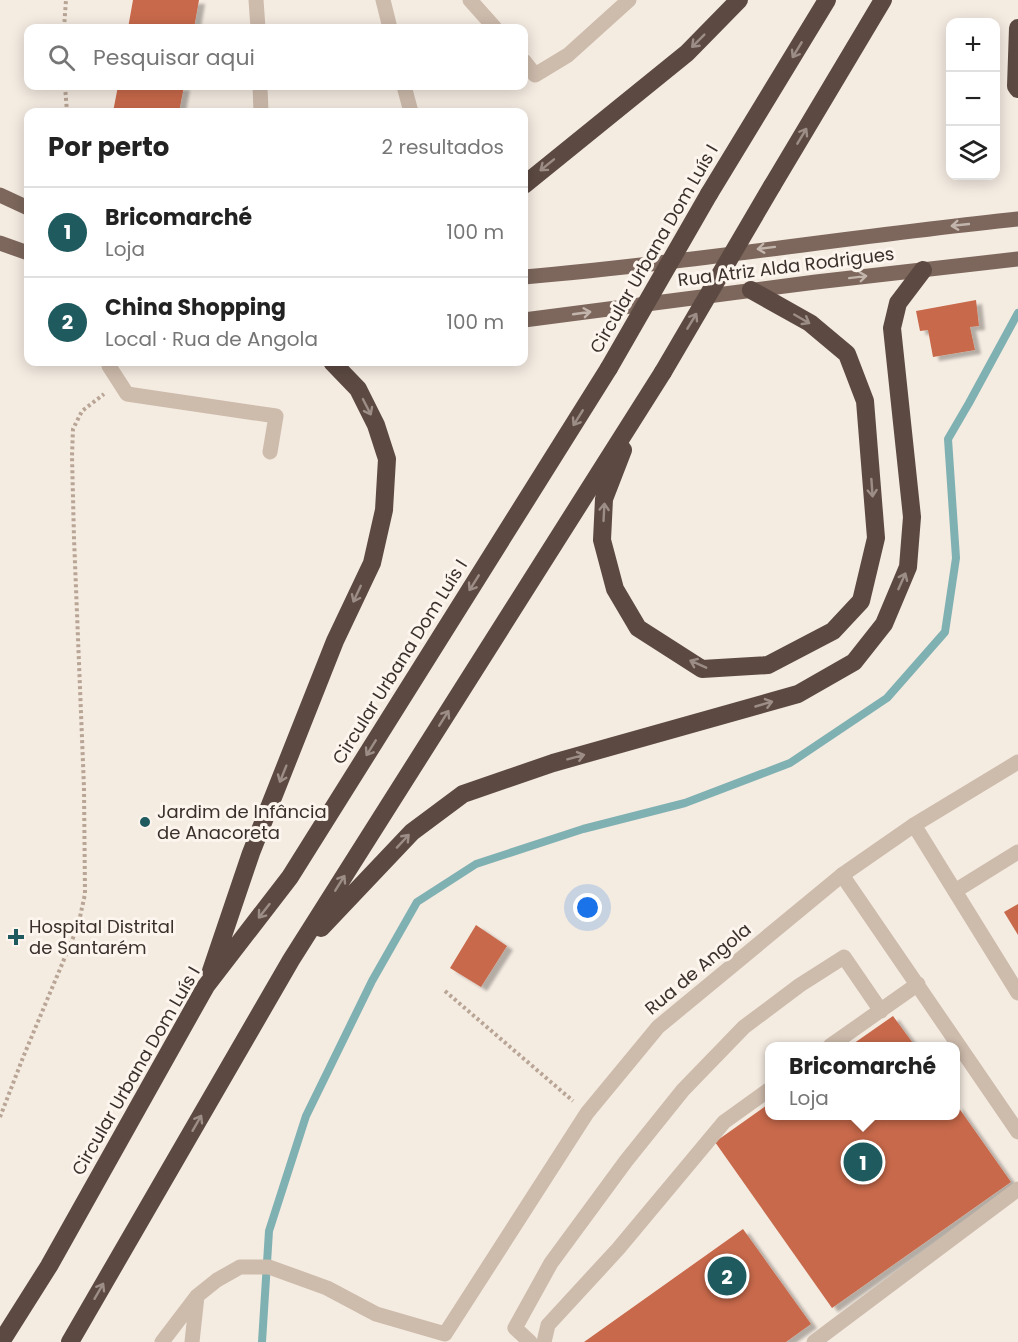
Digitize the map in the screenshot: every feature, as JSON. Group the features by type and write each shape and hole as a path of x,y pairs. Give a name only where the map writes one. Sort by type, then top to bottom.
{"highway":[{"path":"528,182 687,52 739,0"},
{"name":"Circular Urbana Dom Luís I","path":"2,1342 49,1266 206,986 290,877 609,368 709,195 827,0"},
{"path":"70,1342 291,960 663,372 883,0"},
{"path":"1018,28 1016,86 1018,89"},
{"path":"291,960 411,832 463,794 553,763 798,694 854,662 884,624 908,567 912,517 892,328 898,303 923,270"},
{"path":"637,413 604,499 602,540 615,589 638,628 702,669 768,665 833,631 861,601 876,538 865,401 847,354 810,323 751,290"},
{"path":"206,986 255,842 335,641 372,563 384,510 387,459 376,425 358,389 336,366"}],"main road":[{"path":"0,195 24,206"},
{"name":"Rua Atriz Alda Rodrigues","path":"528,276 588,271 1018,219"},
{"path":"0,243 24,252"},
{"name":"Rua Atriz Alda Rodrigues","path":"528,319 751,290 1018,259"}],"street":[{"path":"256,0 258,24"},
{"path":"383,0 389,24"},
{"path":"470,0 491,24"},
{"path":"528,67 535,75 568,55 629,0"},
{"path":"260,90 261,108"},
{"path":"405,90 410,108"},
{"path":"109,366 127,394 276,416 270,452"},
{"name":"Rua de Angola","path":"447,1338 587,1113 658,1027 842,875 914,825 1018,762"},
{"path":"914,825 1018,993"},
{"path":"955,891 1018,852"},
{"path":"842,875 957,1042"},
{"path":"530,1342 515,1328 551,1263 626,1161 683,1090 744,1027 800,985 844,957 881,1011"},
{"path":"837,1042 918,984"},
{"path":"960,1046 1018,1132"},
{"path":"543,1342 549,1325 618,1249 724,1122 765,1093"},
{"path":"814,1342 1018,1189"},
{"path":"162,1342 197,1296 217,1280 240,1267 261,1267 327,1288 376,1314 447,1338"},
{"path":"192,1342 197,1296"}],"path":[{"path":"64,24 66,0"},
{"path":"65,90 67,108"},
{"path":"0,1117 78,926 85,894 73,429 82,411 119,382"},
{"path":"445,991 587,1113"}],"building":[{"path":"133,0 199,0 195,24 129,24"},
{"path":"117,90 183,90 180,108 114,108"},
{"path":"976,300 979,326 970,327 975,350 933,357 928,330 920,331 916,311"},
{"path":"1018,904 1018,935 1004,912"},
{"path":"476,925 507,946 481,987 450,968"},
{"path":"893,1016 912,1042 856,1042"},
{"path":"765,1107 765,1120 960,1120 960,1110 1011,1182 832,1308 715,1142"},
{"path":"743,1229 811,1324 786,1342 584,1342"}],"waterway":[{"path":"262,1342 269,1231 306,1116 372,981 417,902 476,864 583,829 685,803 790,763 887,698 945,632 956,558 948,439 1018,313"}],"place":[{"name":"Jardim de Infância de Anacoreta","path":"145,822"},
{"name":"Hospital Distrital de Santarém","path":"16,937"},
{"name":"Bricomarché","path":"863,1162"},
{"name":"China Shopping","path":"727,1276"}]}
